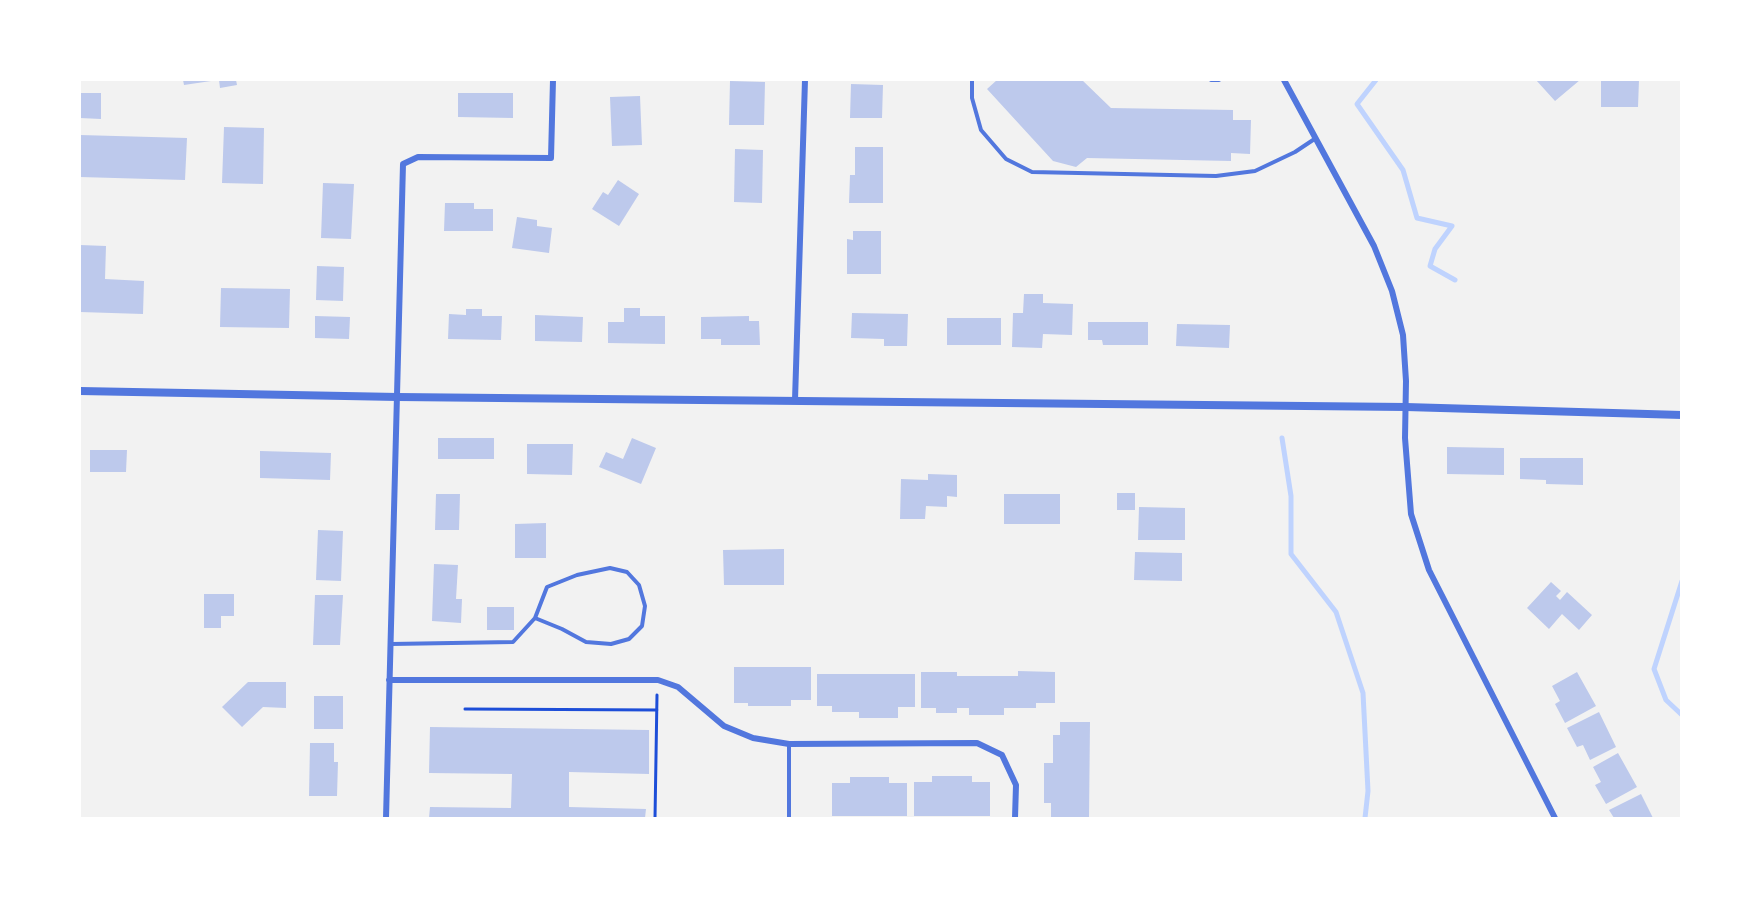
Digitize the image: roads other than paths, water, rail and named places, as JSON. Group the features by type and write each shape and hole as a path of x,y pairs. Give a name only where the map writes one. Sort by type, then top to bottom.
{"street":[{"path":"386,819 403,164 418,157 551,158 554,80"},
{"path":"795,400 805,80"},
{"path":"1284,80 1374,246 1392,291 1403,335 1406,381 1405,438 1412,514 1429,570 1555,819"},
{"path":"80,391 398,397 1406,407 1682,415"},
{"path":"389,680 658,680 678,687 724,726 753,738 789,744 978,743 1002,755 1016,785 1015,819"}],"lane":[{"path":"972,80 972,98 981,130 1006,159 1032,172 1216,176 1255,171 1295,152 1316,137"},
{"path":"1211,80 1219,80"},
{"path":"390,644 513,642 535,618 547,587 577,575 610,568 627,572 639,585 645,606 642,626 629,639 610,644 586,642 535,618"},
{"path":"789,744 789,819"}],"waterway":[{"path":"1376,80 1357,104 1403,170 1417,218 1452,226 1435,249 1430,266 1455,280"},
{"path":"1282,438 1291,496 1291,554 1336,612 1363,693 1368,791 1365,818"},
{"path":"1682,581 1654,669 1666,700 1682,715"}]}
